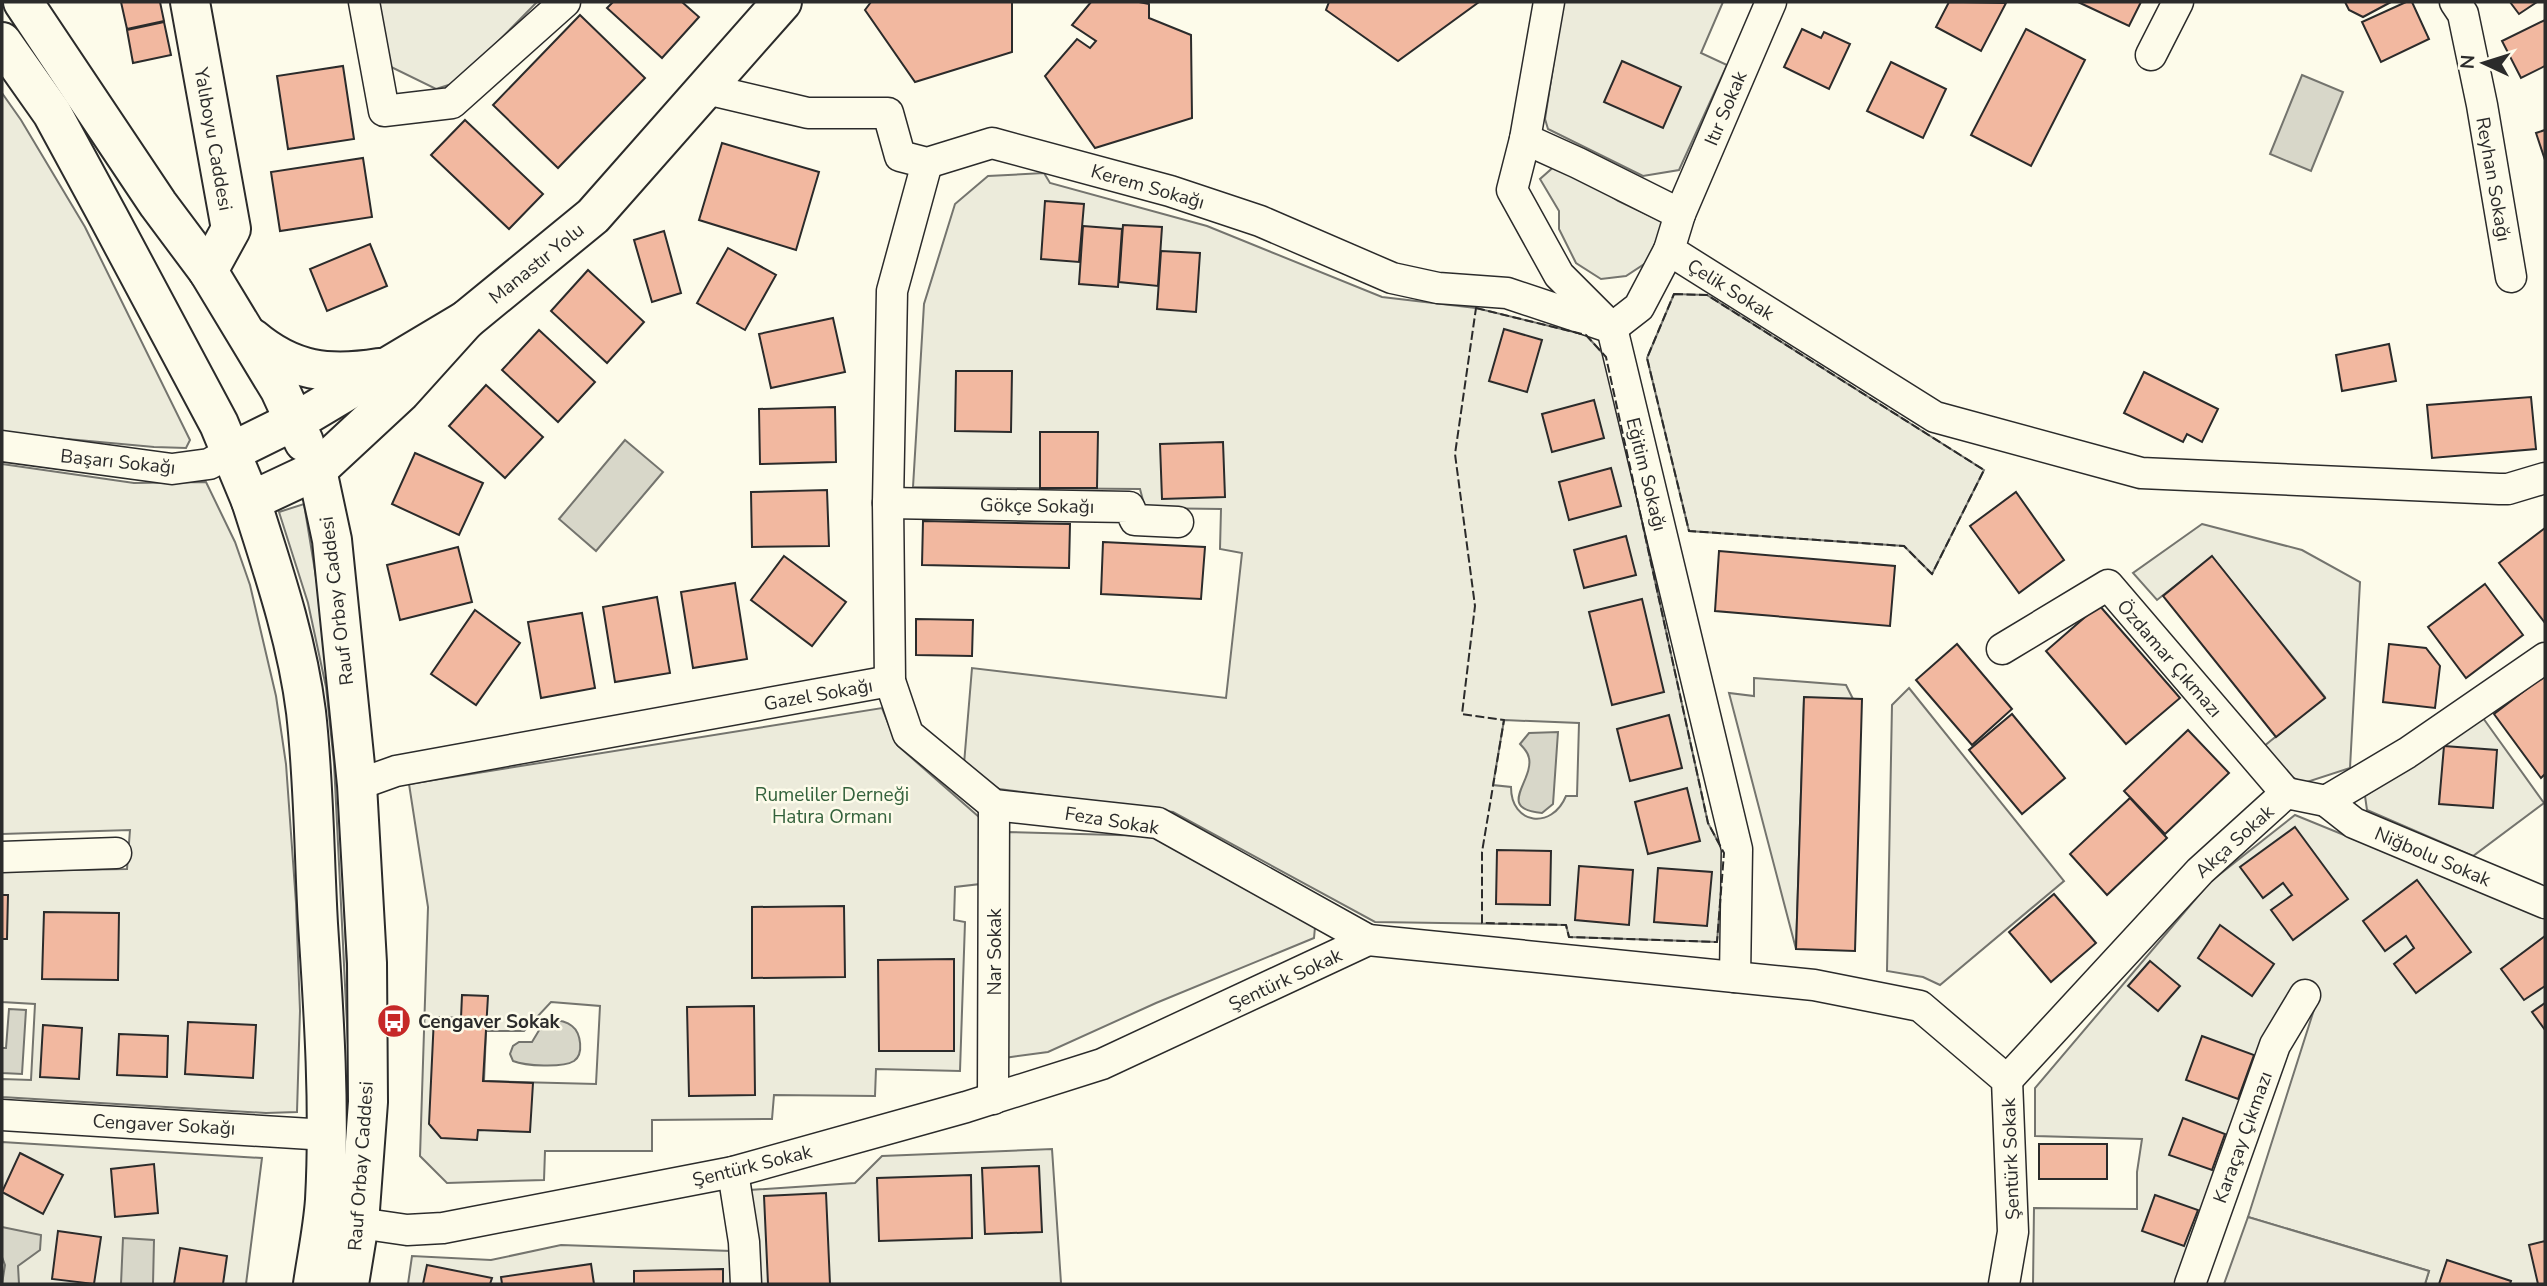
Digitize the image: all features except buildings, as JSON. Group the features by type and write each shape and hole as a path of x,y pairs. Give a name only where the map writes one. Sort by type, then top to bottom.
{"main road":[{"name":"Rauf Orbay Caddesi","path":"23,2 158,204 208,271 280,390 317,470 332,540 357,785 367,963 368,1102 359,1223 349,1284"},
{"name":"Yalıboyu Caddesi","path":"190,2 231,229 208,271"},
{"name":"Manastır Yolu","path":"231,452 295,420 393,380 593,216 782,2"},
{"name":"Rauf Orbay Caddesi","path":"2,41 52,113 219,424 251,501 278,586 306,710 323,1008 327,1135 325,1203 313,1284"},
{"path":"243,330 271,355 306,369 393,380"},
{"path":"251,501 317,470 393,380"},
{"path":"332,540 334,499 348,465 393,380"}],"street":[{"path":"364,2 384,111 452,103 565,2"},
{"path":"1549,2 1525,139 1511,190 1559,275 1612,328 1639,307 1669,250"},
{"name":"Itır Sokak","path":"1680,214 1771,2"},
{"path":"2151,55 2178,2"},
{"name":"Reyhan Sokağı","path":"2455,2 2463,13 2482,105 2511,277"},
{"path":"706,89 808,113 888,113 900,156 928,163"},
{"path":"1525,139 1680,214"},
{"name":"Kerem Sokağı","path":"928,163 992,143 1170,191 1260,221 1392,278 1438,288 1507,293 1612,328"},
{"name":"Gazel Sokağı","path":"357,785 396,771 890,681 888,503 892,291 928,163"},
{"name":"Çelik Sokak","path":"1680,214 1669,250 1935,417 2141,472 2499,489 2545,478"},
{"name":"Eğitim Sokağı","path":"1612,328 1737,849 1735,977"},
{"name":"Başarı Sokağı","path":"2,446 172,469 209,464 231,452"},
{"name":"Gökçe Sokağı","path":"888,503 1129,507 1135,520 1178,522"},
{"name":"Özdamar Çıkmazı","path":"2002,649 2108,585 2286,793"},
{"path":"2326,800 2407,753 2545,658"},
{"path":"890,681 908,734 994,805"},
{"name":"Akça Sokak","path":"2007,1080 2200,871 2286,793 2326,800"},
{"name":"Niğbolu Sokak","path":"2326,800 2354,823 2545,903"},
{"name":"Feza Sokak","path":"994,805 1158,823 1368,940"},
{"name":"Nar Sokak","path":"993,1099 994,805"},
{"path":"2,857 116,853"},
{"name":"Şentürk Sokak","path":"359,1223 407,1230 443,1228 733,1172 993,1099 1101,1064 1368,940 1814,985 1920,1006 2007,1080 2013,1232 2004,1284"},
{"name":"Karaçay Çıkmazı","path":"2190,1284 2276,1045 2305,995"},
{"name":"Cengaver Sokağı","path":"2,1115 327,1135"},
{"path":"733,1172 744,1242 746,1284"}],"green space":[{"path":"373,2 537,2 458,82 436,89 383,63"},
{"path":"1563,2 1723,2 1701,53 1727,65 1679,170 1643,176 1548,129 1545,119"},
{"path":"2,93 85,227 190,440 186,448 2,433"},
{"path":"1557,164 1569,168 1618,201 1663,222 1661,253 1626,276 1601,279 1576,263 1559,229 1559,211 1540,179"},
{"path":"1044,173 1050,183 1207,226 1382,297 1476,308 1586,335 1606,357 1708,823 1724,853 1717,942 1569,937 1566,925 1375,922 1173,812 999,789 964,764 972,668 1226,698 1242,553 1220,549 1221,509 1145,508 1140,489 913,487 924,304 955,204 988,176","holes":["1504,720 1579,723 1577,796 1566,796 1560,807 1542,818 1525,816 1513,800 1511,787 1493,785"]},
{"path":"1674,294 1707,295 1984,470 1932,574 1904,546 1689,531 1647,358"},
{"path":"2,464 134,483 206,482 235,542 250,585 276,696 286,764 296,903 300,1011 297,1112 266,1113 2,1097 2,1079 31,1080 35,1004 2,1002 2,871 127,869 130,830 2,834"},
{"path":"304,504 324,626 338,762 353,1107 334,763 326,687 308,603 279,512"},
{"path":"2202,524 2302,550 2360,582 2350,768 2304,783 2283,773 2263,747 2325,697 2212,557 2157,600 2133,573"},
{"path":"1754,678 1846,685 1853,699 1804,698 1796,949 1729,693 1754,696"},
{"name":"Rumeliler Derneği Hatıra Ormanı","path":"882,708 897,745 979,817 980,884 955,887 954,920 965,922 960,1071 876,1069 875,1096 774,1095 772,1119 652,1120 652,1151 545,1151 544,1180 447,1183 420,1156 428,907 409,784","holes":["551,1002 600,1006 596,1084 484,1081 486,1031 524,1031"]},
{"path":"2483,718 2544,803 2473,856 2367,810 2365,796"},
{"path":"2295,815 2545,917 2545,1284 2425,1284 2429,1271 2248,1217 2318,997 2303,983 2176,1284 2033,1284 2034,1208 2137,1209 2137,1172 2142,1139 2035,1136 2035,1088 2210,882"},
{"path":"1006,832 1153,836 1315,927 1314,938 1156,1003 1048,1052 1004,1058"},
{"path":"2,1142 262,1158 246,1284 2,1284"},
{"path":"1052,1149 1061,1283 755,1284 749,1190 855,1183 882,1156"},
{"path":"561,1245 731,1251 731,1284 408,1284 412,1256 491,1260"}],"shaded area":[{"path":"2302,75 2343,92 2311,171 2270,154"},
{"path":"625,440 663,472 596,551 559,519"},
{"path":"1909,688 2064,881 1940,985 1923,977 1887,971 1892,705"},
{"path":"1558,732 1553,804 1542,813 1528,810 1521,806 1519,800 1529,767 1528,754 1520,744 1529,733"},
{"path":"9,1009 26,1010 22,1074 2,1073 2,1048 6,1048"},
{"path":"551,1020 570,1024 578,1033 580,1044 577,1058 569,1063 553,1065 513,1061 510,1054 513,1046 519,1042 532,1042 544,1022"},
{"path":"2248,1217 2429,1271 2425,1284 2224,1284"},
{"path":"2,1227 41,1235 40,1250 18,1266 19,1284 2,1284 5,1265 2,1257"},
{"path":"123,1238 154,1240 153,1284 121,1284"}],"fence":[{"path":"1674,294 1707,295 1984,470 1932,574 1904,546 1689,531 1647,358 1674,294"},
{"path":"1476,308 1586,335 1606,357 1708,823 1724,853 1717,942 1569,937 1566,925 1482,923 1482,852 1504,720 1462,714 1475,606 1455,454 1476,308"}],"place":[{"name":"Cengaver Sokak","path":"394,1021"}]}
